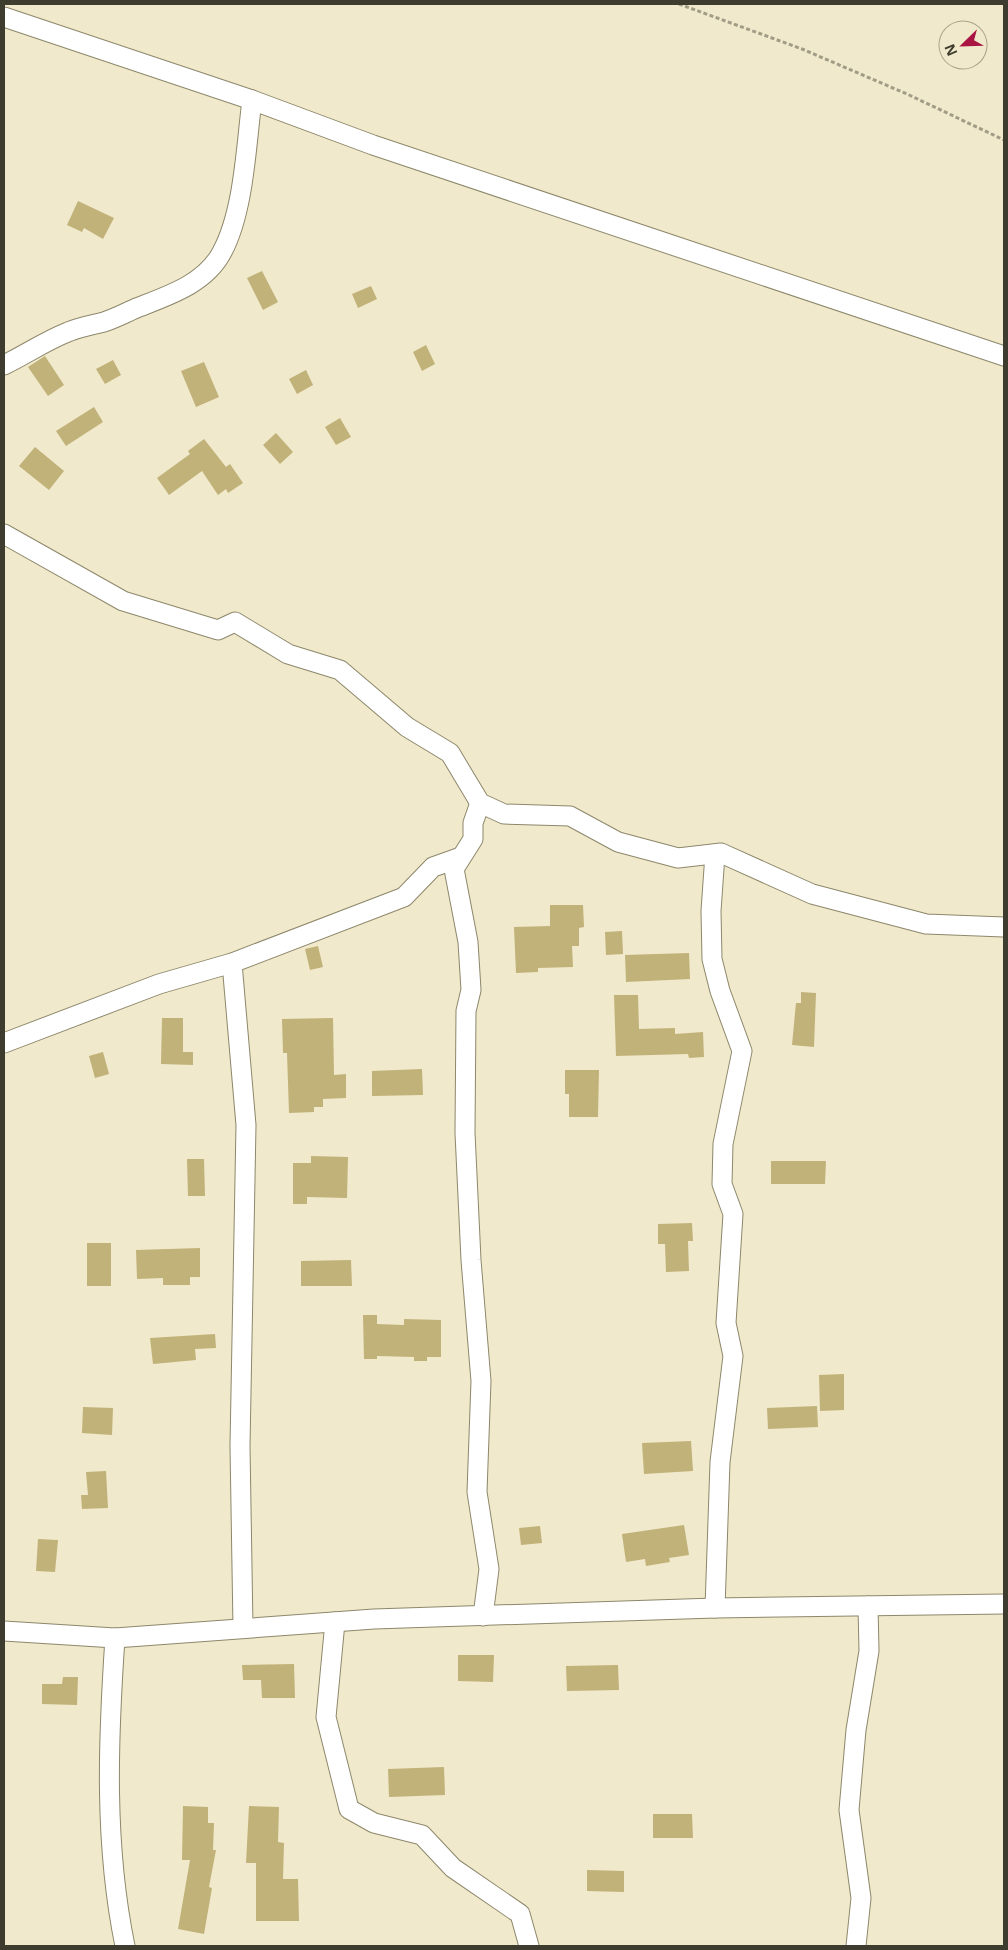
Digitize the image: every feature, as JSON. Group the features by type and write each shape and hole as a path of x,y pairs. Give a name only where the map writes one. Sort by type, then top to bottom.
{"street":[{"path":"4,17 252,100 373,145 1004,356"},
{"path":"4,365 70,331 105,321 172,294 198,279 214,266 223,252 233,226 240,195 252,100"},
{"path":"4,534 123,601 218,630 235,622 288,654 340,670 407,727 450,753 480,802 504,814 570,816 618,842 678,858 721,853 812,894 926,924 1004,927"},
{"path":"480,802 472,823 473,839 454,869 468,942 471,990 466,1011 466,1133 472,1260 481,1381 477,1492 489,1569 483,1616"},
{"path":"715,854 711,911 712,959 720,991 742,1051 723,1144 722,1184 733,1214 726,1323 733,1356 720,1462 715,1608"},
{"path":"4,1043 159,984 232,963 404,897 433,867 461,857"},
{"path":"232,963 246,1125 240,1446 243,1628"},
{"path":"4,1631 115,1638 335,1622 483,1616 715,1608 1004,1604"},
{"path":"856,1946 860,1898 849,1810 856,1730 869,1651 868,1606"},
{"path":"335,1622 326,1717 349,1809 374,1823 422,1835 453,1868 520,1914 529,1946"},
{"path":"115,1638 110,1714 109,1828 120,1922 125,1946"}],"path":[{"path":"679,4 802,49 907,94 1004,140"}],"building":[{"path":"78,201 114,218 103,239 84,228 82,232 67,225"},
{"path":"262,271 278,302 263,310 247,278"},
{"path":"371,286 377,299 358,308 352,294"},
{"path":"426,345 435,364 422,371 413,352"},
{"path":"45,356 64,385 48,396 28,367"},
{"path":"113,360 121,375 105,384 96,369"},
{"path":"204,362 219,397 196,407 181,371"},
{"path":"306,370 313,385 297,394 289,379"},
{"path":"94,407 103,422 66,446 56,431"},
{"path":"340,418 351,437 336,445 325,427"},
{"path":"276,433 293,452 280,464 263,445"},
{"path":"204,439 226,467 230,464 243,483 228,493 226,489 218,495 202,471 169,495 157,478 190,454 188,451"},
{"path":"35,447 64,471 49,490 19,466"},
{"path":"550,905 583,905 584,927 579,928 579,946 572,946 573,967 538,968 538,972 516,973 514,927 550,926"},
{"path":"622,931 623,954 606,955 605,932"},
{"path":"318,946 323,967 310,970 305,949"},
{"path":"689,953 690,979 626,982 625,955"},
{"path":"801,992 816,993 814,1047 792,1045 796,1003 801,1003"},
{"path":"614,995 638,995 639,1029 675,1028 675,1034 703,1032 704,1057 689,1058 688,1054 616,1056"},
{"path":"162,1018 183,1018 183,1052 193,1052 193,1065 161,1064"},
{"path":"333,1018 334,1075 346,1074 346,1098 323,1099 323,1107 314,1107 314,1112 289,1113 287,1053 283,1053 282,1019"},
{"path":"103,1052 109,1074 95,1078 89,1056"},
{"path":"422,1069 423,1095 372,1096 372,1071"},
{"path":"565,1070 599,1070 598,1117 569,1117 569,1094 565,1094"},
{"path":"311,1156 348,1157 347,1198 307,1197 307,1204 293,1204 293,1163 311,1163"},
{"path":"187,1159 204,1159 205,1196 188,1196"},
{"path":"771,1161 826,1161 825,1184 771,1184"},
{"path":"692,1223 693,1241 688,1241 689,1271 666,1272 665,1244 658,1244 658,1224"},
{"path":"87,1243 111,1243 111,1286 87,1286"},
{"path":"200,1248 200,1277 190,1277 190,1285 163,1285 163,1278 137,1279 136,1250"},
{"path":"351,1260 352,1286 301,1286 301,1261"},
{"path":"363,1315 377,1315 377,1324 404,1325 404,1319 441,1320 441,1357 427,1357 427,1361 414,1361 414,1357 377,1356 377,1359 364,1359"},
{"path":"215,1334 216,1348 195,1349 196,1360 153,1364 150,1338"},
{"path":"844,1374 844,1410 820,1411 819,1375"},
{"path":"817,1406 818,1427 768,1429 767,1408"},
{"path":"83,1407 113,1408 112,1435 82,1433"},
{"path":"691,1441 693,1471 644,1474 642,1443"},
{"path":"106,1471 108,1508 82,1509 81,1495 88,1495 86,1472"},
{"path":"684,1525 689,1555 669,1558 670,1562 646,1566 645,1559 626,1562 622,1534"},
{"path":"540,1526 542,1543 521,1545 519,1528"},
{"path":"38,1539 58,1540 55,1572 36,1571"},
{"path":"458,1655 494,1655 493,1682 458,1681"},
{"path":"294,1664 295,1698 262,1698 261,1680 243,1680 242,1665"},
{"path":"618,1665 619,1690 567,1691 566,1666"},
{"path":"63,1677 78,1677 77,1705 42,1704 42,1684 62,1684"},
{"path":"444,1767 445,1795 389,1797 388,1769"},
{"path":"183,1806 208,1807 208,1823 214,1823 213,1850 216,1850 209,1887 212,1888 204,1934 178,1929 190,1860 182,1860"},
{"path":"249,1806 279,1807 278,1842 284,1843 283,1879 298,1879 299,1921 256,1921 256,1863 246,1863"},
{"path":"653,1814 692,1814 693,1838 653,1838"},
{"path":"587,1870 624,1871 624,1892 587,1891"}]}
